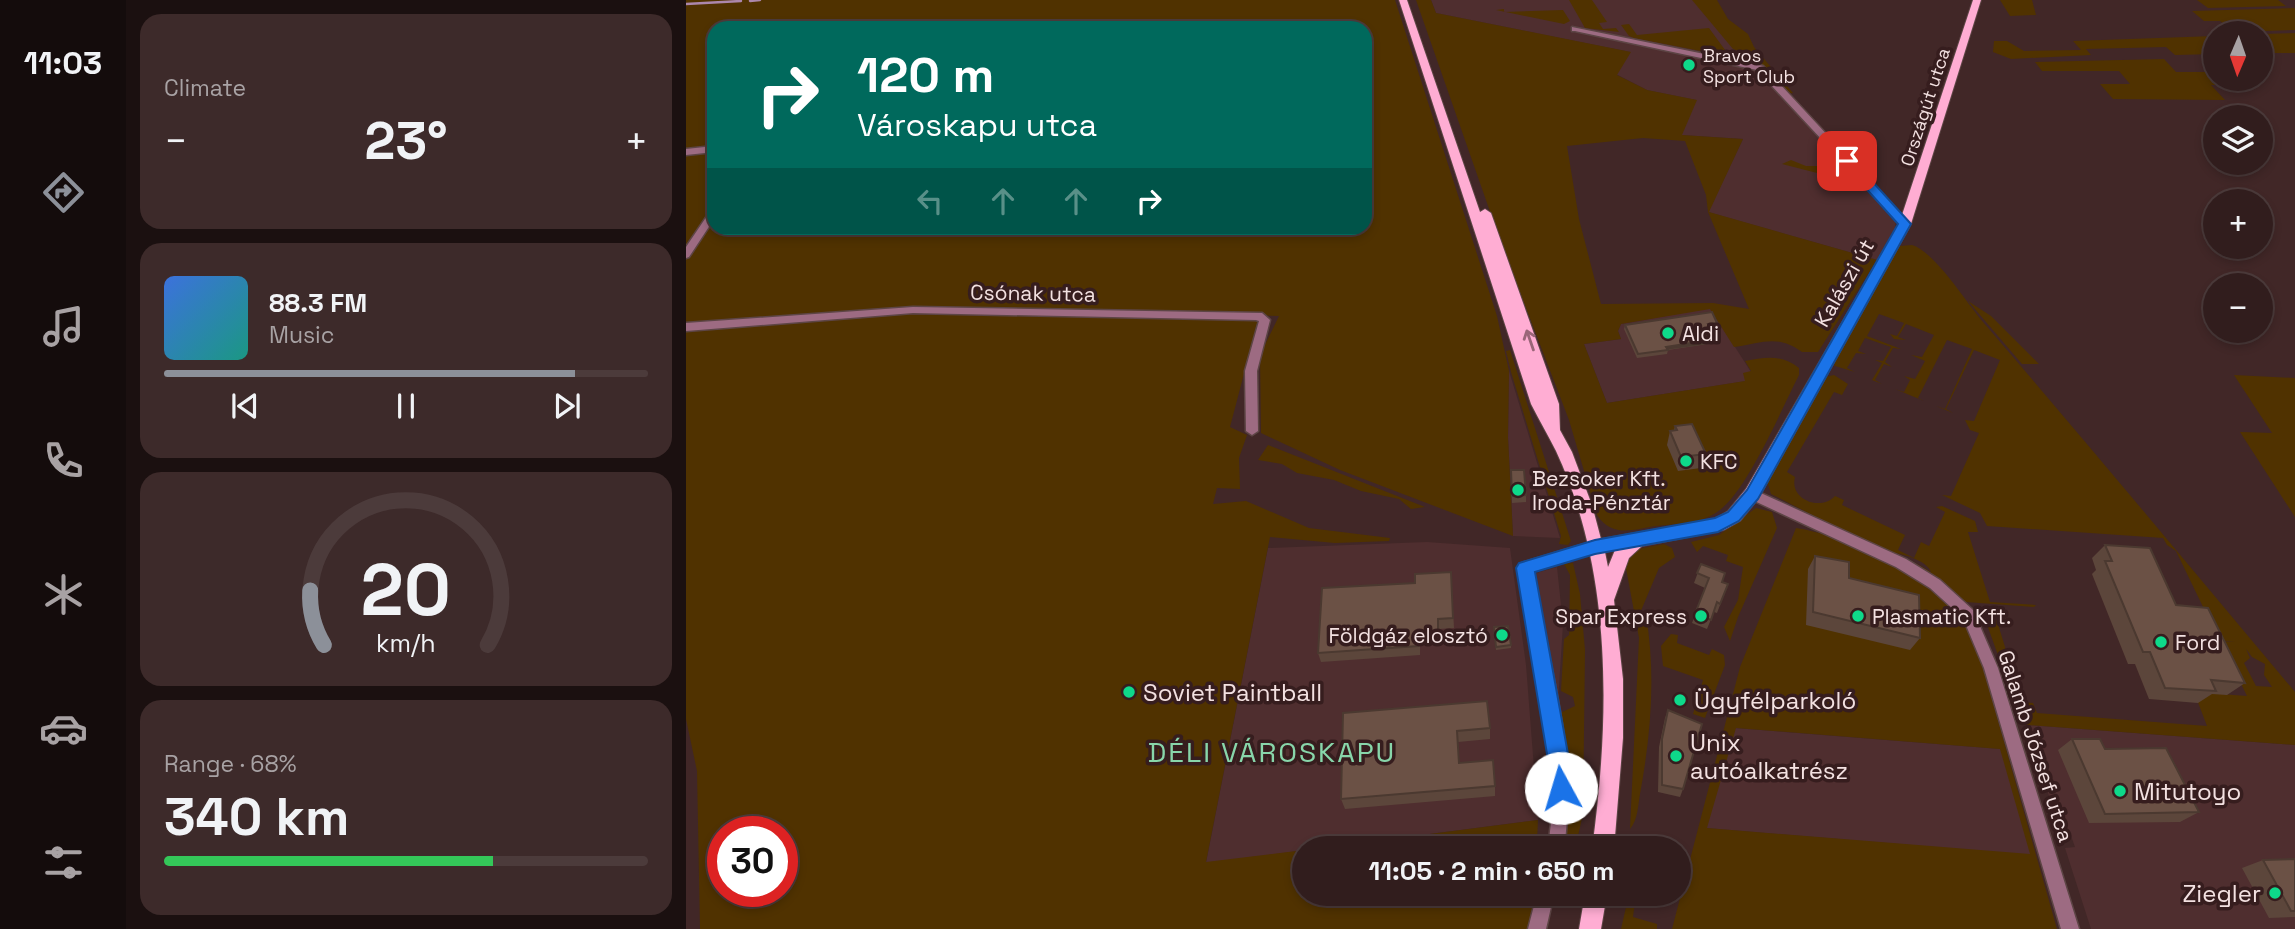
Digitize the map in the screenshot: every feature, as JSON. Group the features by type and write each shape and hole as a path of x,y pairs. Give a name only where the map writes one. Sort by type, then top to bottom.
{"main road":[{"path":"1403,0 1538,404 1554,430 1586,513 1595,547 1611,654 1614,748 1604,836"},
{"path":"1410,0 1552,404 1554,430"},
{"name":"Országút utca","path":"1905,224 1978,0"},
{"name":"Kalászi út","path":"1595,547 1718,525 1734,516 1752,494 1905,224"},
{"path":"1604,603 1622,554 1636,541"},
{"path":"1590,929 1594,906"}],"street":[{"path":"1575,29 1760,68 1905,224"},
{"path":"686,152 707,150"},
{"path":"686,255 707,223"},
{"name":"Csónak utca","path":"686,327 913,310 1258,316 1265,320 1251,371 1252,431"},
{"name":"Galamb József utca","path":"1752,494 1901,563 1935,584 1968,614 1991,668 2070,929"},
{"path":"1558,836 1562,811 1560,765 1525,568 1595,547"},
{"path":"1537,929 1543,906"}],"shaded area":[{"path":"686,0 1395,0 1497,316 1509,371 1508,437 1513,536 1340,470 1261,433 1260,355 1279,316 910,308 686,325"},
{"path":"1416,0 1431,0 1436,13 1631,52 1617,75 1647,90 1697,100 1682,135 1743,139 1709,212 1877,260 1818,352 1802,352 1777,341 1734,347 1710,309 1621,324 1618,331 1621,339 1584,344 1607,403 1745,381 1743,373 1751,371 1745,361 1780,359 1799,368 1799,375 1762,449 1740,488 1728,502 1717,512 1701,520 1621,530 1608,526 1597,515 1569,420 1501,243","holes":["1643,138 1685,141 1706,195 1708,212 1749,309 1713,303 1601,304 1579,219 1567,146"]},
{"path":"1431,0 1700,0 1752,67 1896,219 1895,230 1877,260 1708,212 1743,139 1681,135 1696,100 1647,90 1616,74 1630,52 1436,13"},
{"path":"1569,0 1592,0 1607,22 1599,23 1603,29 1616,28 1619,32 1585,28"},
{"path":"1692,0 1717,0 1728,19 1748,34 1754,47 1793,93 1787,94 1756,58 1733,49"},
{"path":"2000,0 2032,0 2036,15 2010,16"},
{"path":"2197,0 2278,0 2286,6 2208,8"},
{"path":"2295,8 2295,30 2273,31 2273,21 2204,21 2192,11"},
{"path":"1563,10 1570,21 1564,24 1505,12"},
{"path":"1629,24 1637,35 1709,28 1728,54 1721,55 1634,38 1629,36 1621,25"},
{"path":"2295,33 2295,53 2273,53 2273,34"},
{"path":"2203,36 2203,54 2175,55 2166,47 2086,49 2091,55 2011,59 1993,52 1994,41 2007,41 2024,51 2081,50 2073,41"},
{"path":"2164,59 2176,72 2203,72 2203,91 2217,91 2225,100 2113,99 2100,84 2130,84 2119,71 2042,71 2035,62"},
{"path":"1821,158 1832,160 1838,167 1837,172 1821,174 1782,164 1791,160 1806,166 1817,166"},
{"path":"1912,245 1921,249 1940,267 1983,322 2295,692 2295,745 2027,725 2021,719 1985,619 2007,621 1997,621 2022,702 2033,703 2037,713 2207,726 2194,692 2247,696 2220,641 2235,642 2219,640 2176,551 2167,545 2163,538 1987,526 1980,513 1942,495 1951,496 1979,433 1970,430 1965,420 1974,421 2000,360 1974,350 1946,409 1953,413 1936,406 1945,409 1972,349 1947,340 1918,398 1924,401 1895,389 1904,392 1910,380 1904,376 1915,379 1925,361 1911,355 1922,357 1934,335 1906,324 1898,337 1906,340 1894,339 1890,334 1897,336 1904,323 1879,314 1867,336 1901,349 1893,348 1885,362 1892,367 1884,364 1875,380 1882,384 1872,380 1882,363 1875,360 1883,361 1891,347 1865,338 1858,351 1866,354 1856,353 1847,368 1855,372 1835,366 1833,361 1900,246","holes":["2246,649 2252,657 2265,664 2264,675 2272,687 2256,686 2244,663 2250,658"]},
{"path":"1968,301 1991,316 2039,364 2022,364"},
{"path":"1710,308 1751,372 1745,375 1746,381 1607,403 1584,344 1621,339 1618,331 1621,324"},
{"path":"898,314 1258,320 1230,427 1247,435 1239,458 1240,489 1217,488 1213,504 1246,501 1309,528 1390,538 1389,541 1335,543 1270,537 1206,862 1292,851 1292,906 1535,906 1528,929 700,929 697,771 686,719 686,329"},
{"path":"1510,350 1571,541 1568,545 1559,544 1561,536 1511,372 1506,351"},
{"path":"1509,371 1560,538 1513,536 1508,437"},
{"path":"1834,375 1848,384 1842,395 1834,392 1787,472 1795,477 1794,485 1801,497 1814,503 1829,501 1835,496 1844,500 1842,505 1905,535 1898,550 1914,558 1921,542 1929,546 1945,512 1936,507 1942,506 1975,521 1978,532 1968,532 1990,602 2036,605 2034,607 1966,602 1916,563 1931,572 1918,560 1885,552 1771,494 1767,481 1825,377"},
{"path":"2234,375 2295,378 2295,517 2240,432 2272,433"},
{"path":"1268,445 1425,507 1411,509 1399,499 1361,491 1334,480 1297,473 1282,464 1258,460"},
{"path":"1756,508 1772,512 1777,528 1730,641 1724,627 1738,600 1743,567 1726,561 1728,555 1703,546 1697,552 1691,542 1719,535"},
{"path":"1796,528 1836,539 1882,559 1942,599 1965,626 1978,650 2057,929 1672,929 1678,906 1691,906 1691,856 1740,667","holes":["1736,728 2000,749 2030,854 1707,828"]},
{"path":"1427,542 1510,548 1526,665 1538,820 1414,836 1292,836 1292,852 1206,863 1268,548"},
{"path":"1664,544 1672,548 1675,557 1659,568 1640,613 1646,615 1649,637 1651,704 1638,808 1630,829 1639,638 1625,563 1627,555 1638,549"},
{"path":"1573,563 1580,594 1585,650 1583,814 1578,836 1561,836 1559,719 1560,713 1575,706 1573,697 1561,691 1564,639 1569,635 1570,575 1564,564"},
{"path":"1557,567 1563,624 1557,718 1536,573"},
{"path":"1671,634 1678,635 1677,643 1709,655 1712,649 1724,655 1725,665 1705,718 1693,714 1703,680 1663,666 1661,646"},
{"path":"2027,725 2295,745 2295,929 2091,929 2065,848 2075,847 2070,833 2060,832"},
{"path":"1735,728 2001,749 2031,855 1706,828"},
{"path":"1538,820 1537,836 1415,836"},
{"path":"1626,906 1634,906 1633,917 1657,924 1657,929 1621,929"}],"building":[{"name":"Aldi","path":"1712,312 1717,323 1708,324 1716,339 1666,347 1668,350 1638,354 1625,325"},
{"path":"1692,424 1706,454 1681,457 1670,431 1677,430 1675,426"},
{"name":"Bezsoker Kft. Iroda-Pénztár","path":"1511,470 1524,470 1526,495 1512,496"},
{"name":"Ford","path":"2105,545 2150,548 2176,605 2208,608 2245,683 2211,680 2216,691 2165,688 2150,652 2143,652 2105,561 2112,561"},
{"name":"Plasmatic Kft.","path":"1815,556 1849,562 1849,578 1919,595 1920,638 1813,612"},
{"path":"1701,564 1725,573 1722,582 1728,584 1720,604 1717,602 1711,620 1695,614 1709,578 1697,573"},
{"path":"1451,572 1453,618 1438,619 1438,633 1418,635 1418,646 1318,653 1322,588 1415,583 1415,574"},
{"name":"Földgáz elosztó","path":"1508,626 1511,645 1496,647 1494,627"},
{"path":"1487,701 1490,728 1457,731 1459,763 1493,760 1495,786 1341,799 1343,713"},
{"name":"Unix autóalkatrész","path":"1668,710 1702,724 1683,789 1662,785 1662,739"},
{"name":"Mitutoyo","path":"2072,739 2100,739 2105,749 2166,748 2199,812 2105,814"},
{"path":"2295,859 2295,911 2291,911 2263,860"}],"waterway":[{"path":"750,1 760,0"},
{"path":"686,4 741,1"}],"place":[{"name":"Bravos Sport Club","path":"1689,65"},
{"name":"Aldi","path":"1668,333"},
{"name":"KFC","path":"1686,461"},
{"name":"Bezsoker Kft. Iroda-Pénztár","path":"1518,490"},
{"name":"Spar Express","path":"1701,616"},
{"name":"Plasmatic Kft.","path":"1858,616"},
{"name":"Földgáz elosztó","path":"1502,635"},
{"name":"Ford","path":"2161,642"},
{"name":"Soviet Paintball","path":"1129,692"},
{"name":"Ügyfélparkoló","path":"1680,700"},
{"name":"Unix autóalkatrész","path":"1676,756"},
{"name":"Mitutoyo","path":"2120,791"},
{"name":"Ziegler","path":"2275,893"}],"district":[{"name":"DÉLI VÁROSKAPU","path":"1272,752"}],"route":[{"path":"1561,788 1560,765 1525,568 1595,547 1718,525 1734,516 1752,494 1905,224 1847,161"}]}
